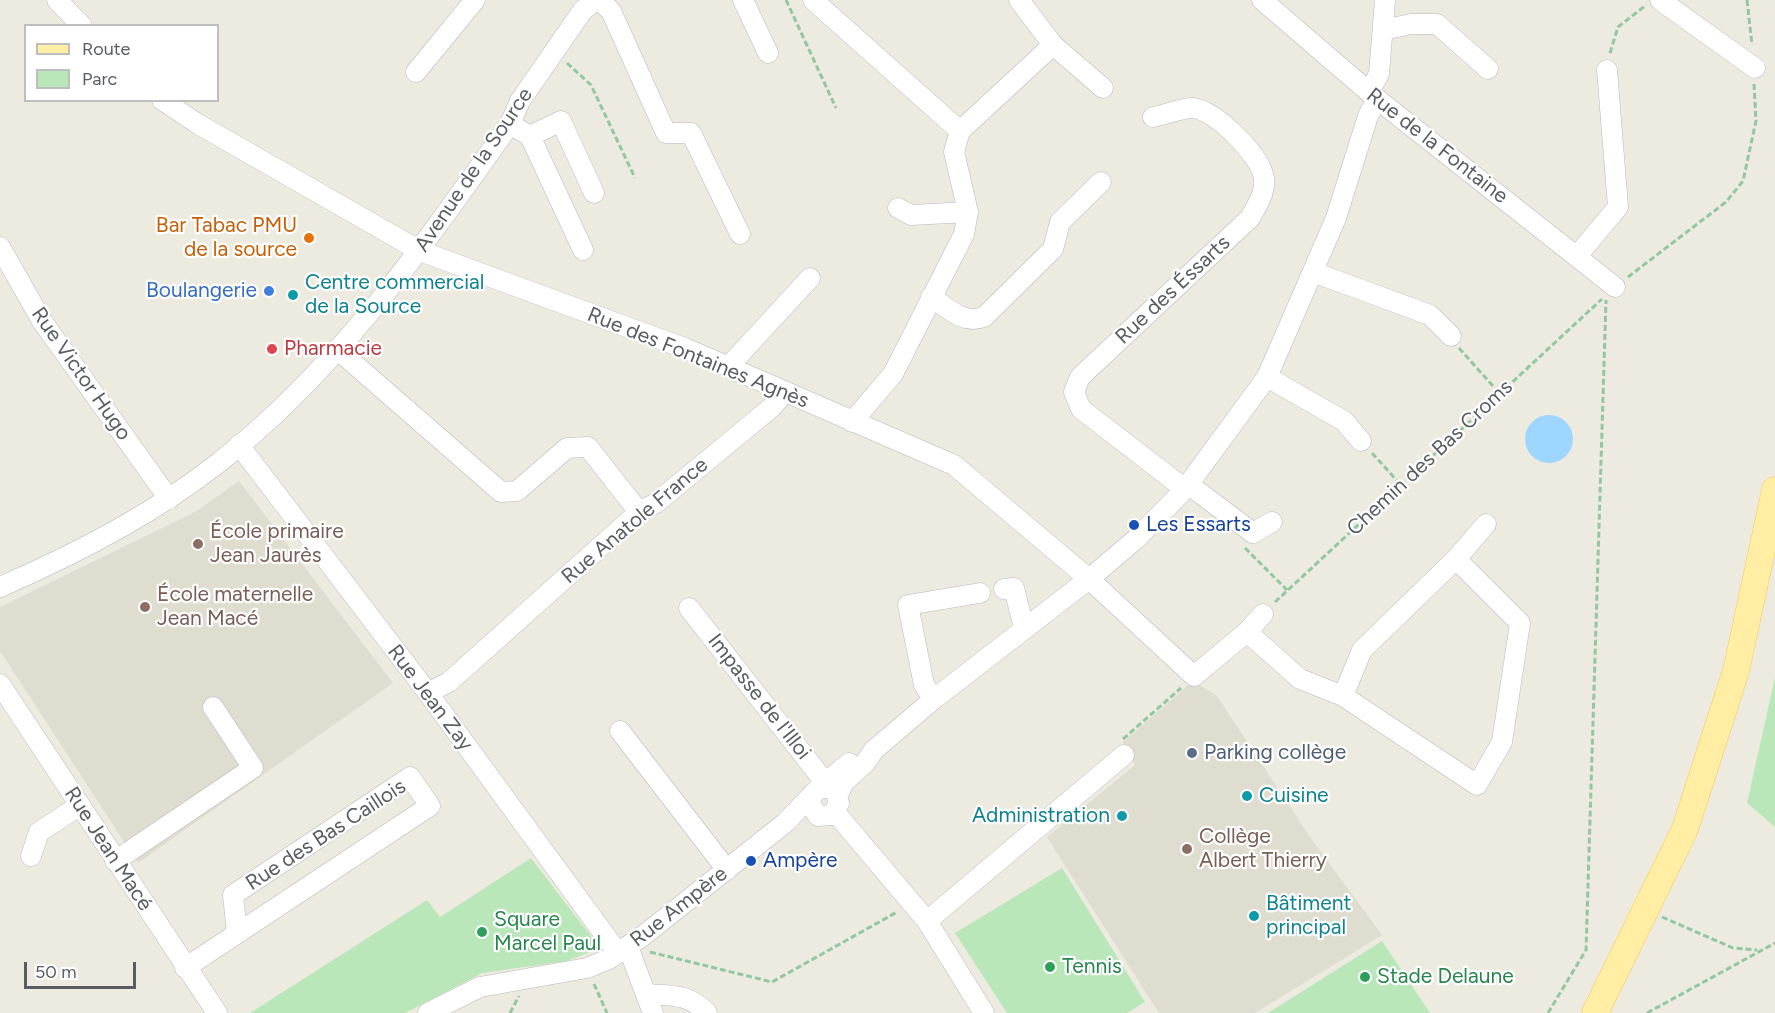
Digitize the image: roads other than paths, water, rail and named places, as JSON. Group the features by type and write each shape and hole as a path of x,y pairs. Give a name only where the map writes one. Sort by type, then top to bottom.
{"main road":[{"path":"1596,1013 1685,829 1736,671 1775,490"}],"street":[{"path":"57,0 80,24"},
{"path":"416,72 475,0"},
{"path":"597,0 610,11 666,133 691,133 740,234"},
{"name":"Avenue de la Source","path":"0,587 137,518 168,499 290,401 420,251 510,124 520,101 583,10 597,0"},
{"path":"743,0 768,53"},
{"path":"813,0 960,131"},
{"path":"1019,0 1053,45 1103,88"},
{"name":"Rue de la Fontaine","path":"1262,0 1373,96 1577,256 1610,291"},
{"name":"Rue Ampère","path":"428,1013 480,987 587,968 623,950 785,823 825,798 851,761 874,750 934,699 1089,579 1136,539 1187,487 1266,377 1336,218 1379,74 1386,0"},
{"path":"1652,3 1755,68"},
{"path":"1383,30 1411,24 1437,24 1488,69"},
{"path":"852,422 893,374 964,234 968,212 954,152 960,131 1053,45"},
{"path":"1577,256 1618,207 1607,70"},
{"name":"Rue des Fontaines Agnès","path":"165,102 198,124 420,251 729,366 954,465 1089,579 1194,676 1247,632"},
{"name":"Rue des Éssarts","path":"1153,117 1193,108 1218,118 1253,156 1264,175 1263,195 1250,218 1080,377 1074,392 1081,409 1253,533 1272,522"},
{"path":"530,136 561,121 594,193"},
{"path":"510,124 530,136 583,250"},
{"path":"932,297 964,319 973,321 984,317 1053,249 1060,222 1101,182"},
{"path":"898,208 911,215 968,212"},
{"name":"Rue Victor Hugo","path":"0,247 42,321 168,499"},
{"path":"1313,272 1430,315 1451,336"},
{"path":"729,366 810,278"},
{"path":"337,349 501,492 517,491 567,448 588,447 639,512"},
{"path":"1266,377 1344,421 1361,441"},
{"name":"Rue Anatole France","path":"428,693 449,682 639,512 674,488 772,408 785,392"},
{"name":"Rue Jean Zay","path":"238,445 623,950 646,994 653,1013"},
{"path":"1343,696 1362,650 1456,559 1486,524"},
{"path":"1263,614 1247,632 1300,680 1343,696 1477,785 1502,742 1520,623 1456,559"},
{"path":"1004,589 1014,588 1024,628"},
{"path":"934,699 924,685 908,605 980,593"},
{"name":"Impasse de l'Illoi","path":"689,608 817,772 825,798 927,921 984,1013"},
{"name":"Rue Jean Macé","path":"0,684 185,968 217,1013"},
{"path":"115,861 253,768 213,707"},
{"path":"620,731 727,870"},
{"path":"927,921 1124,755"},
{"name":"Rue des Bas Caillois","path":"185,968 430,806 410,777 234,895 237,933"},
{"path":"31,856 39,832 79,806"},
{"path":"646,994 688,998 695,1001 707,1013"}],"water":[{"path":"1544,415 1554,415 1566,422 1573,434 1573,444 1566,456 1554,463 1544,463 1529,452 1525,444 1525,434 1536,419"}],"place":[{"name":"Bar Tabac PMU de la source","path":"309,238"},
{"name":"Boulangerie","path":"269,291"},
{"name":"Centre commercial de la Source","path":"293,295"},
{"name":"Pharmacie","path":"272,349"},
{"name":"Les Essarts","path":"1134,525"},
{"name":"École primaire Jean Jaurès","path":"198,544"},
{"name":"École maternelle Jean Macé","path":"145,607"},
{"name":"Parking collège","path":"1192,753"},
{"name":"Cuisine","path":"1247,796"},
{"name":"Administration","path":"1122,816"},
{"name":"Collège Albert Thierry","path":"1187,849"},
{"name":"Ampère","path":"751,861"},
{"name":"Bâtiment principal","path":"1254,916"},
{"name":"Square Marcel Paul","path":"482,932"},
{"name":"Tennis","path":"1050,967"},
{"name":"Stade Delaune","path":"1365,977"}]}
